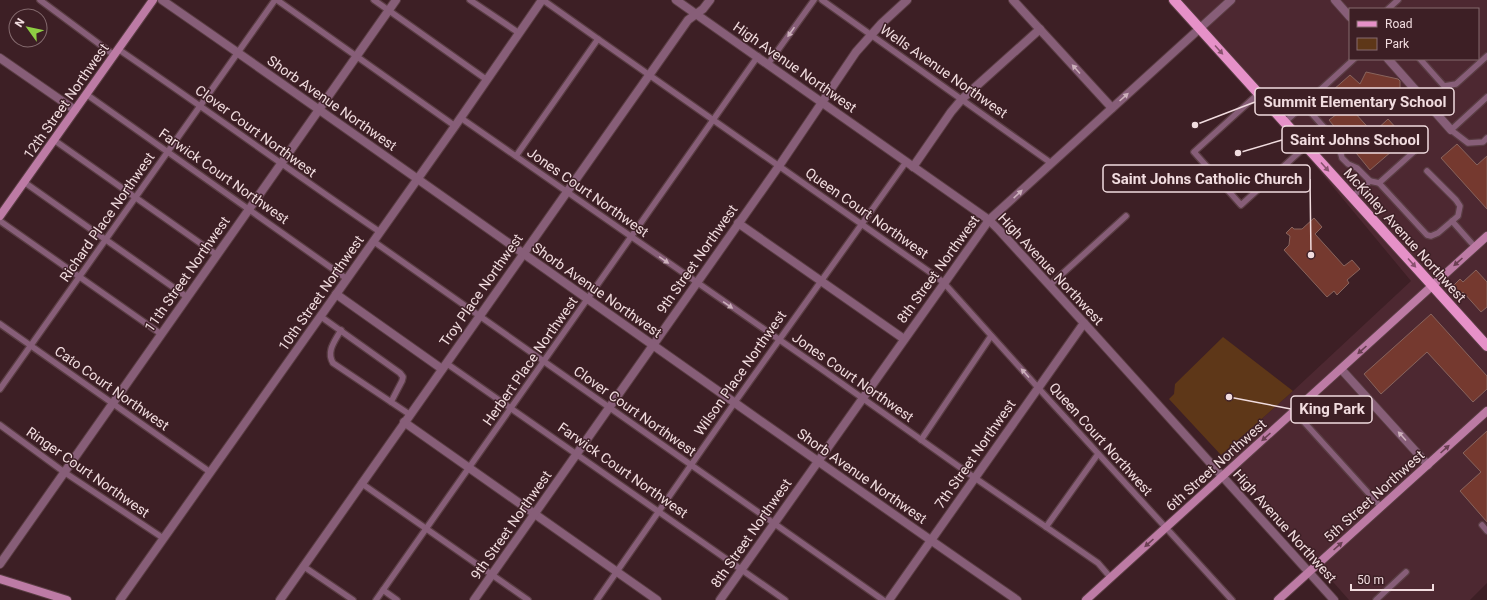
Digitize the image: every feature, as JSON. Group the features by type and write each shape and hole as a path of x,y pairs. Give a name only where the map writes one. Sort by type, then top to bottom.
{"main road":[{"name":"12th Street Northwest","path":"0,216 153,0"},
{"name":"McKinley Avenue Northwest","path":"1174,0 1487,346"},
{"name":"6th Street Northwest","path":"1086,600 1487,236"},
{"name":"5th Street Northwest","path":"1278,600 1487,411"},
{"path":"0,579 67,600"}],"street":[{"name":"Shorb Avenue Northwest","path":"162,0 1017,600"},
{"name":"11th Street Northwest","path":"0,564 396,0"},
{"name":"10th Street Northwest","path":"120,600 543,0"},
{"name":"High Avenue Northwest","path":"676,0 823,102 989,220 1000,230 1334,600"},
{"name":"Troy Place Northwest","path":"280,600 409,414 649,74 688,20 703,9 710,0"},
{"name":"9th Street Northwest","path":"474,600 696,282 779,166 856,52 870,35 908,0"},
{"path":"1013,0 1112,108"},
{"name":"8th Street Northwest","path":"720,600 989,220 1231,0"},
{"path":"1335,0 1349,16"},
{"path":"913,167 962,100 1040,29"},
{"path":"0,58 75,110"},
{"path":"1389,60 1451,130"},
{"path":"738,223 904,339"},
{"name":"Farwick Court Northwest","path":"336,294 444,366"},
{"name":"7th Street Northwest","path":"889,600 1084,323"},
{"path":"1341,369 1428,465"},
{"path":"404,422 657,600"}],"lane":[{"name":"Clover Court Northwest","path":"40,0 116,52 200,105 281,164 380,232"},
{"name":"Richard Place Northwest","path":"0,389 80,278 200,105 276,0"},
{"path":"276,0 455,126"},
{"path":"374,0 487,80"},
{"path":"470,0 519,33"},
{"name":"Queen Court Northwest","path":"543,0 944,283 1232,600"},
{"path":"768,64 814,0"},
{"name":"Wells Avenue Northwest","path":"822,0 1051,163"},
{"path":"1389,8 1398,0"},
{"path":"516,156 598,39"},
{"name":"Herbert Place Northwest","path":"376,600 758,56"},
{"path":"1421,60 1444,86 1456,84 1486,59"},
{"path":"1284,123 1353,60"},
{"name":"Farwick Court Northwest","path":"86,94 347,278"},
{"path":"1258,94 1194,152 1241,205 1306,146"},
{"path":"1487,97 1451,130 1468,143 1483,142 1487,138"},
{"path":"1304,105 1338,143 1342,158 1348,164 1357,168 1370,181 1379,182 1427,234 1431,236 1458,216 1460,206 1456,200 1427,171"},
{"name":"Jones Court Northwest","path":"461,118 780,340 974,478 1098,563 1111,578"},
{"path":"54,140 217,255"},
{"path":"1379,182 1418,148"},
{"name":"Wilson Place Northwest","path":"597,600 735,402 906,162"},
{"path":"1352,197 1370,181"},
{"path":"24,182 187,297"},
{"path":"1050,285 1126,216"},
{"path":"0,221 161,334"},
{"path":"1452,221 1475,247"},
{"name":"Clover Court Northwest","path":"374,241 883,600"},
{"path":"320,316 400,372 403,377 402,381 391,402"},
{"name":"Cato Court Northwest","path":"0,324 210,472"},
{"path":"341,330 330,350 330,358 333,363 409,414"},
{"path":"921,440 991,336"},
{"name":"Farwick Court Northwest","path":"444,366 512,408 785,600"},
{"path":"1294,411 1381,507"},
{"name":"Ringer Court Northwest","path":"0,425 64,472 163,538"},
{"path":"1046,527 1098,454"},
{"path":"361,483 528,600"},
{"path":"1482,525 1487,531"},
{"path":"303,566 353,600"},
{"path":"1376,600 1406,572"},
{"path":"383,590 397,600"}],"shaded area":[{"path":"1178,0 1487,0 1487,583 1470,600 1349,600 1221,455 1293,391 1411,281"}],"green space":[{"path":"1223,337 1293,391 1221,455 1169,399 1174,394 1175,384"}],"building":[{"path":"1366,72 1398,79 1400,81 1400,92 1379,93 1377,102 1364,104 1355,113 1373,133 1388,119 1406,139 1370,170 1329,120 1337,114 1324,98 1350,75 1360,84"},
{"path":"1457,144 1477,165 1487,156 1487,209 1441,158"},
{"path":"1314,218 1322,227 1315,234 1344,266 1352,260 1360,269 1347,280 1349,283 1337,295 1334,291 1327,297 1284,250 1289,245 1290,236 1286,233 1292,227 1294,229 1302,229"},
{"path":"1476,270 1487,282 1487,307 1481,312 1463,292 1460,295 1452,287 1460,279 1463,282"},
{"path":"1431,314 1487,376 1487,389 1473,402 1427,352 1381,394 1364,374"},
{"path":"1487,431 1487,522 1460,491 1481,472 1463,453"}],"place":[{"name":"Summit Elementary School","path":"1195,125"},
{"name":"Saint Johns School","path":"1238,153"},
{"name":"Saint Johns Catholic Church","path":"1311,255"},
{"name":"King Park","path":"1229,397"}]}
